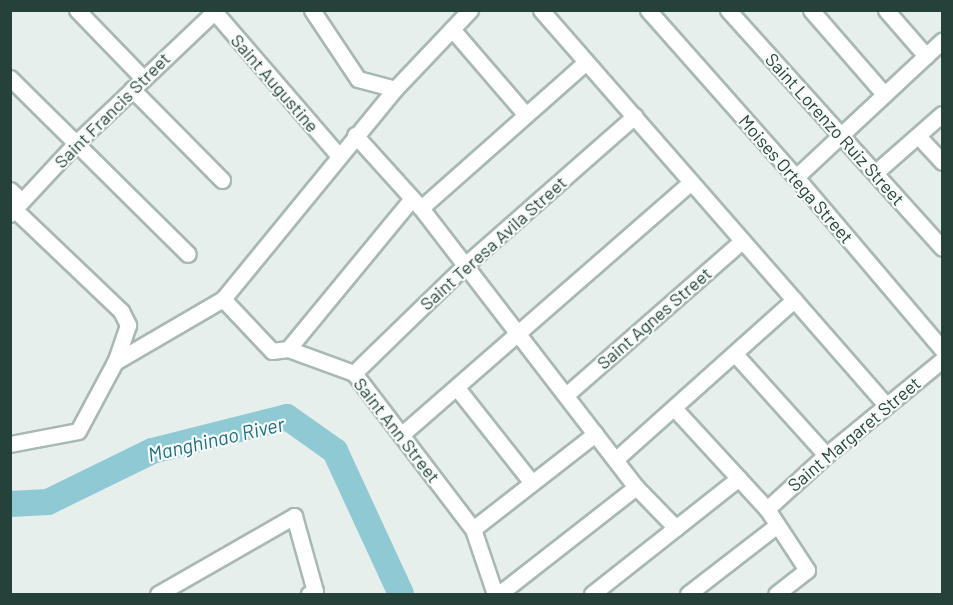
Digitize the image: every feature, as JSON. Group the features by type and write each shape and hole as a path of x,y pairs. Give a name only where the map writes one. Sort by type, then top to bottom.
{"street":[{"path":"77,10 143,78"},
{"path":"312,10 358,79 394,89"},
{"path":"115,362 223,299 394,89 470,10"},
{"path":"542,10 886,405"},
{"name":"Moises Ortega Street","path":"648,10 796,177 942,349"},
{"name":"Saint Lorenzo Ruiz Street","path":"728,10 942,248"},
{"path":"811,10 884,94"},
{"path":"886,10 926,56"},
{"name":"Saint Francis Street","path":"14,204 215,11"},
{"name":"Saint Augustine","path":"215,11 338,156"},
{"path":"452,29 526,115"},
{"path":"796,177 942,41"},
{"path":"288,349 416,204 526,115 586,62"},
{"path":"10,78 188,254"},
{"path":"132,89 222,180"},
{"path":"876,172 919,137 942,114"},
{"name":"Saint Teresa Avila Street","path":"354,373 464,266 635,116"},
{"path":"355,135 416,204 636,487 676,528"},
{"path":"919,137 942,162"},
{"path":"401,435 691,182"},
{"path":"10,444 78,431 115,362 128,326 122,311 14,204"},
{"name":"Saint Agnes Street","path":"566,395 742,241"},
{"name":"Saint Ann Street","path":"223,299 272,351 288,349 354,373 473,529 495,594"},
{"path":"616,459 794,300"},
{"path":"735,354 826,455"},
{"name":"Saint Margaret Street","path":"767,509 826,455 942,360"},
{"path":"457,388 532,483"},
{"path":"674,408 767,509 807,570 776,594"},
{"path":"473,529 595,434"},
{"path":"592,594 739,478"},
{"path":"499,594 636,487"},
{"path":"158,594 294,516 315,591 309,594"},
{"path":"688,594 776,526"}],"waterway":[{"name":"Manghinao River","path":"10,504 48,502 152,451 287,417 335,451 401,594"}]}
